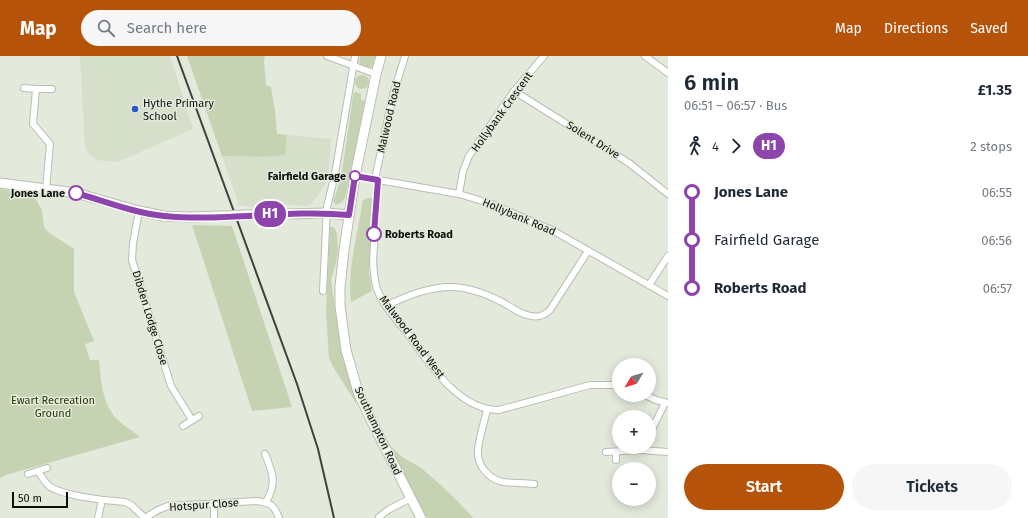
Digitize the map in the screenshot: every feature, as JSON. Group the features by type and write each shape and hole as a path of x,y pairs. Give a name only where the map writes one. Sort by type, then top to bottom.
{"street":[{"path":"326,56 376,74"},
{"path":"323,291 327,213 355,56"},
{"name":"Southampton Road","path":"381,56 355,176 340,287 340,306 346,350 352,374 365,408 421,518"},
{"name":"Malwood Road","path":"377,179 393,95 405,56"},
{"name":"Hollybank Crescent","path":"459,194 463,171 467,160 514,91 544,56"},
{"path":"645,56 668,73"},
{"path":"24,88 52,89"},
{"path":"36,89 33,124 50,144 46,189"},
{"name":"Solent Drive","path":"514,91 629,163 668,194"},
{"name":"Hollybank Road","path":"355,176 459,194 492,204 552,230 668,296"},
{"name":"Malwood Road West","path":"377,179 374,234 374,274 377,289 386,306 447,384 470,402 487,409 499,410 590,385 612,384"},
{"path":"0,183 76,193 163,216 187,217 327,213 349,215"},
{"name":"Dibden Lodge Close","path":"140,211 132,244 132,260 166,373 176,395 192,420"},
{"path":"386,306 411,295 438,288 451,287 486,295 528,315 541,316 550,310 588,251"},
{"path":"649,285 668,256"},
{"path":"656,399 667,403 656,423"},
{"path":"487,409 478,451 479,460 483,469 488,475 503,482 534,484"},
{"path":"183,426 199,416"},
{"path":"656,450 668,452"},
{"path":"606,452 612,452"},
{"path":"265,454 273,482 273,489 266,502 275,508 279,518"},
{"path":"616,454 616,460"},
{"path":"28,474 47,468"},
{"path":"38,471 49,485 59,491 102,500 125,502 131,505 145,518"},
{"path":"378,517 411,498"},
{"path":"98,518 102,500"},
{"name":"Hotspur Close","path":"145,518 168,506 266,502"},
{"path":"214,503 214,518"}],"shaded area":[{"name":"Hythe Primary School","path":"80,56 170,56 193,129 117,162 97,160 90,155 85,146"},
{"path":"287,135 331,139 328,180 316,198 312,203 306,206 278,204 277,208 239,205 222,156 264,157 285,155"}],"green space":[{"path":"187,56 265,56 266,85 271,87 277,134 287,135 285,155 264,157 222,156"},
{"path":"360,56 377,56 372,66 369,68 361,65 359,61"},
{"path":"359,75 365,75 369,79 369,85 365,89 359,89 355,85 355,79"},
{"path":"356,92 361,94 361,100 365,101 345,198 342,202 336,205 333,201 341,179 353,96"},
{"name":"Ewart Recreation Ground","path":"0,189 33,194 42,210 44,227 48,232 74,249 74,292 94,341 85,344 90,360 99,360 103,391 112,413 120,422 140,437 9,474 0,478"},
{"path":"374,198 369,271 372,291 351,302 350,277 354,251 363,200"},
{"path":"192,225 232,226 292,407 252,411"},
{"path":"330,227 335,229 337,234 338,250 331,279 339,336 357,405 329,358 326,311"},
{"path":"393,448 435,480 455,498 473,518 427,518 390,450"}],"railway":[{"path":"177,56 297,384 318,449 334,518"}],"bus line":[{"name":"H1","path":"76,193 163,216 199,217 305,213 349,215 355,176 378,180 374,234"}],"place":[{"name":"Hythe Primary School","path":"135,109"},
{"name":"Fairfield Garage","path":"355,176"},
{"name":"Jones Lane","path":"76,193"},
{"name":"Roberts Road","path":"374,234"}]}
